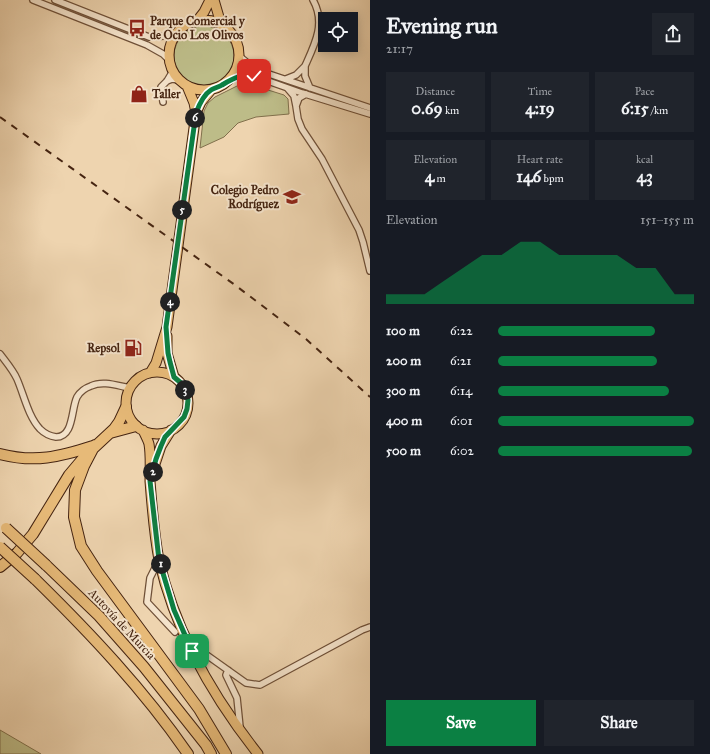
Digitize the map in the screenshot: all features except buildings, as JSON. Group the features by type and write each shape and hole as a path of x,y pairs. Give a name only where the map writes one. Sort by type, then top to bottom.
{"highway":[{"path":"0,567 17,553 33,534 69,475 95,445 110,433 119,422 126,407"},
{"path":"110,433 140,428"},
{"path":"0,454 26,459 42,458 73,452 95,445"},
{"path":"95,445 84,466 75,490 74,517 81,546 199,709 226,754"},
{"name":"Autovía de Murcia","path":"3,526 99,616 139,662 206,745 211,754"},
{"path":"0,548 35,579 75,618 124,670 188,754"}],"main road":[{"path":"197,21 204,12 210,0"},
{"path":"214,0 221,24"},
{"path":"209,20 221,24 228,30 234,37 238,46 239,56 237,68 230,80 211,90 199,90 187,86 179,80 173,71 169,51 172,41 178,32 186,25 197,21 209,20"},
{"path":"187,86 194,103 196,113"},
{"path":"150,372 156,363 166,327 196,113 201,102 211,90"},
{"path":"166,327 168,353 174,377"},
{"path":"140,428 152,433 162,433 179,425 187,409 188,400 186,391 181,383 174,377 166,373 150,372 138,378 130,388 126,407 128,414 140,428 149,444 150,481 159,560 174,610 192,651 211,687 240,731 258,754"},
{"path":"150,481 161,446 165,437 171,430"}],"street":[{"path":"33,0 147,45 163,54 170,61"},
{"path":"55,0 150,37 164,36 178,32"},
{"path":"286,80 296,75 304,66 316,38 319,28 319,16 318,8 313,0"},
{"path":"239,56 258,69 370,108"},
{"path":"304,66 304,76 310,88"},
{"path":"163,102 161,87 173,71"},
{"path":"230,80 240,76 254,76 370,114"},
{"path":"167,81 172,79 179,80"},
{"path":"288,88 294,96 298,119 302,128 322,159 359,230 370,271"},
{"path":"296,106 299,98 306,94"},
{"path":"0,354 16,378 31,414 39,428 48,436 57,437 66,432 70,424 77,397 81,391 92,385 104,383 130,388"},
{"path":"159,560 150,578 147,602 175,632"},
{"path":"201,651 246,682 260,685 356,633 370,627"},
{"path":"228,670 226,675 237,698 240,731"}],"shaded area":[{"path":"198,26 210,26 221,31 229,39 234,50 232,68 221,81 210,86 198,86 187,81 179,73 174,62 174,50 179,39 187,31"},
{"path":"241,84 249,84 284,95 288,99 289,114 256,117 238,123 224,137 200,148 204,111 208,103 215,97"},
{"path":"0,730 41,754 0,754"}],"tunnel":[{"path":"175,632 201,651"}],"railway":[{"path":"0,117 235,285 306,339 370,397"}],"place":[{"name":"Parque Comercial y de Ocio Los Olivos","path":"137,28"},
{"name":"Taller","path":"139,94"},
{"name":"Colegio Pedro Rodríguez","path":"292,197"},
{"name":"Repsol","path":"133,348"}],"route":[{"path":"192,651 174,610 159,560 150,481 156,459 165,437 171,430 179,425 184,417 188,400 186,391 181,383 174,377 168,353 166,327 196,113 201,102 211,90 240,76 254,76"}]}
